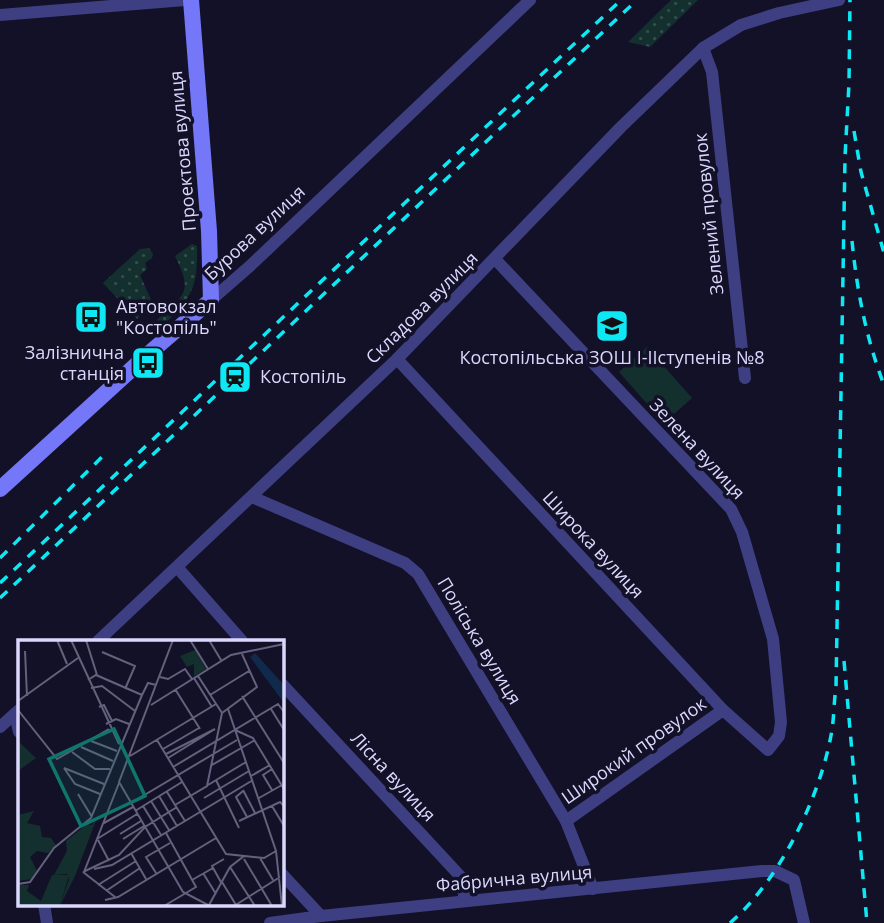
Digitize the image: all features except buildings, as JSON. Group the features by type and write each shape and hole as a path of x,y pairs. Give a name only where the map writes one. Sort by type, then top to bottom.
{"main road":[{"name":"Проектова вулиця","path":"191,0 209,232 211,300"},
{"name":"Бурова вулиця","path":"0,489 211,300"}],"street":[{"path":"0,15 185,0"},
{"name":"Бурова вулиця","path":"211,300 530,0"},
{"name":"Складова вулиця","path":"99,640 397,359 621,127 703,48 741,25 779,13 839,0"},
{"name":"Зелений провулок","path":"703,48 712,72 745,378"},
{"name":"Зелена вулиця","path":"495,259 731,509 742,532 773,639 781,722 779,736 768,750"},
{"name":"Широка вулиця","path":"397,359 723,710 768,750"},
{"name":"Поліська вулиця","path":"252,497 405,563 418,574 566,821 593,889"},
{"path":"177,567 241,640"},
{"name":"Лісна вулиця","path":"284,686 461,877 465,901"},
{"name":"Широкий провулок","path":"566,821 723,710"},
{"path":"0,727 17,712"},
{"name":"Фабрична вулиця","path":"271,923 775,871 794,880 804,923"},
{"path":"284,876 321,916"}],"green space":[{"path":"671,0 698,0 650,47 628,42"},
{"path":"192,244 197,246 197,261 191,292 161,328 155,326 156,321 183,293 184,278 175,256"},
{"path":"149,248 153,254 152,258 145,263 147,269 140,275 153,304 137,319 103,283 140,249"},
{"path":"647,347 692,398 664,423 619,372"}],"railway":[{"path":"0,583 621,0"},
{"path":"0,598 637,0"},
{"path":"730,923 765,884 796,835 818,782 832,730 836,687 850,0"},
{"path":"854,131 861,172 884,253"},
{"path":"852,241 863,314 884,385"},
{"path":"0,558 107,452"},
{"path":"844,661 867,923"}],"place":[{"name":"Автовокзал \"Костопіль\"","path":"91,317"},
{"name":"Костопільська ЗОШ І-ІІступенів №8","path":"612,326"},
{"name":"Залізнична станція","path":"148,363"},
{"name":"Костопіль","path":"235,377"}]}
